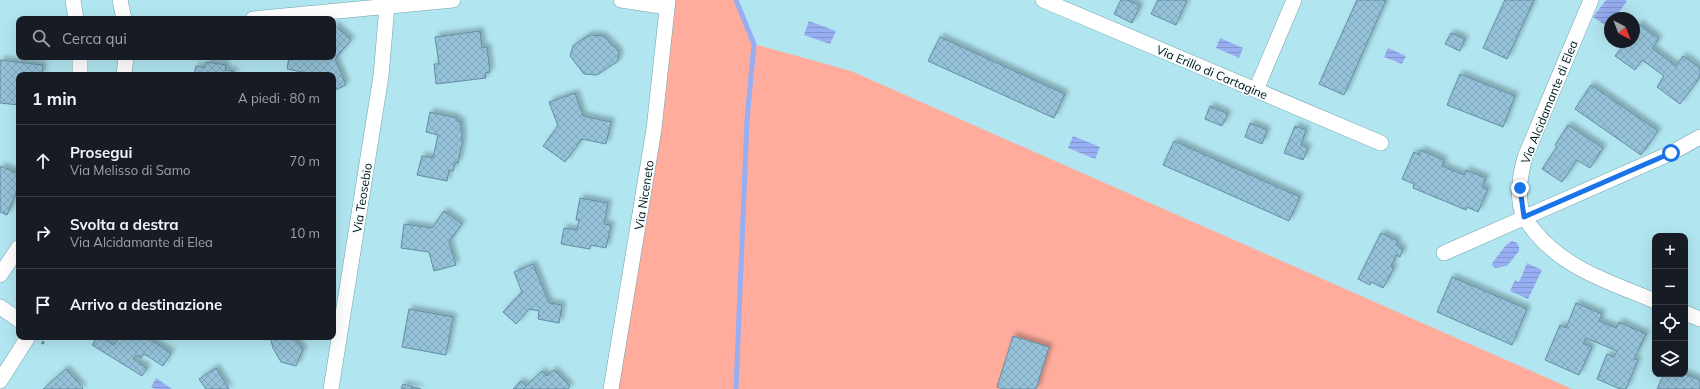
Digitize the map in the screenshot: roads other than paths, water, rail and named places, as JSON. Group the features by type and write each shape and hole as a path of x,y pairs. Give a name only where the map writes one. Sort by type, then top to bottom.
{"street":[{"path":"73,0 76,16"},
{"path":"120,0 123,16"},
{"path":"284,16 453,0"},
{"path":"621,0 667,3"},
{"name":"Via Erillo di Cartagine","path":"1043,0 1065,4 1256,90 1381,143"},
{"path":"1256,90 1294,0"},
{"name":"Via Alcidamante di Elea","path":"1591,0 1525,157 1520,180 1520,195 1524,217 1543,241 1574,264 1598,277 1652,300"},
{"name":"Via Niceneto","path":"611,389 654,129 667,3"},
{"name":"Via Teosebio","path":"331,389 381,76 387,6"},
{"path":"80,60 80,72"},
{"path":"124,72 126,60"},
{"path":"1444,253 1671,153 1700,137"},
{"path":"0,275 16,251"},
{"path":"0,307 16,318"},
{"path":"1688,314 1700,319"},
{"path":"0,381 26,340"}],"water":[{"path":"1606,0 1627,1 1619,12 1604,12 1604,24 1593,17"},
{"path":"809,21 836,31 830,44 804,35"},
{"path":"1220,38 1243,48 1239,58 1216,48"},
{"path":"1388,48 1406,56 1402,64 1384,57"},
{"path":"1073,136 1100,147 1095,159 1068,148"},
{"path":"1512,241 1517,243 1519,251 1507,266 1495,268 1492,265 1493,262 1506,245"},
{"path":"1527,263 1542,270 1528,299 1510,291 1515,280 1519,282"},
{"path":"156,378 172,389 155,389 151,387"}],"waterway":[{"path":"736,0 754,44 747,120 736,389"}]}
